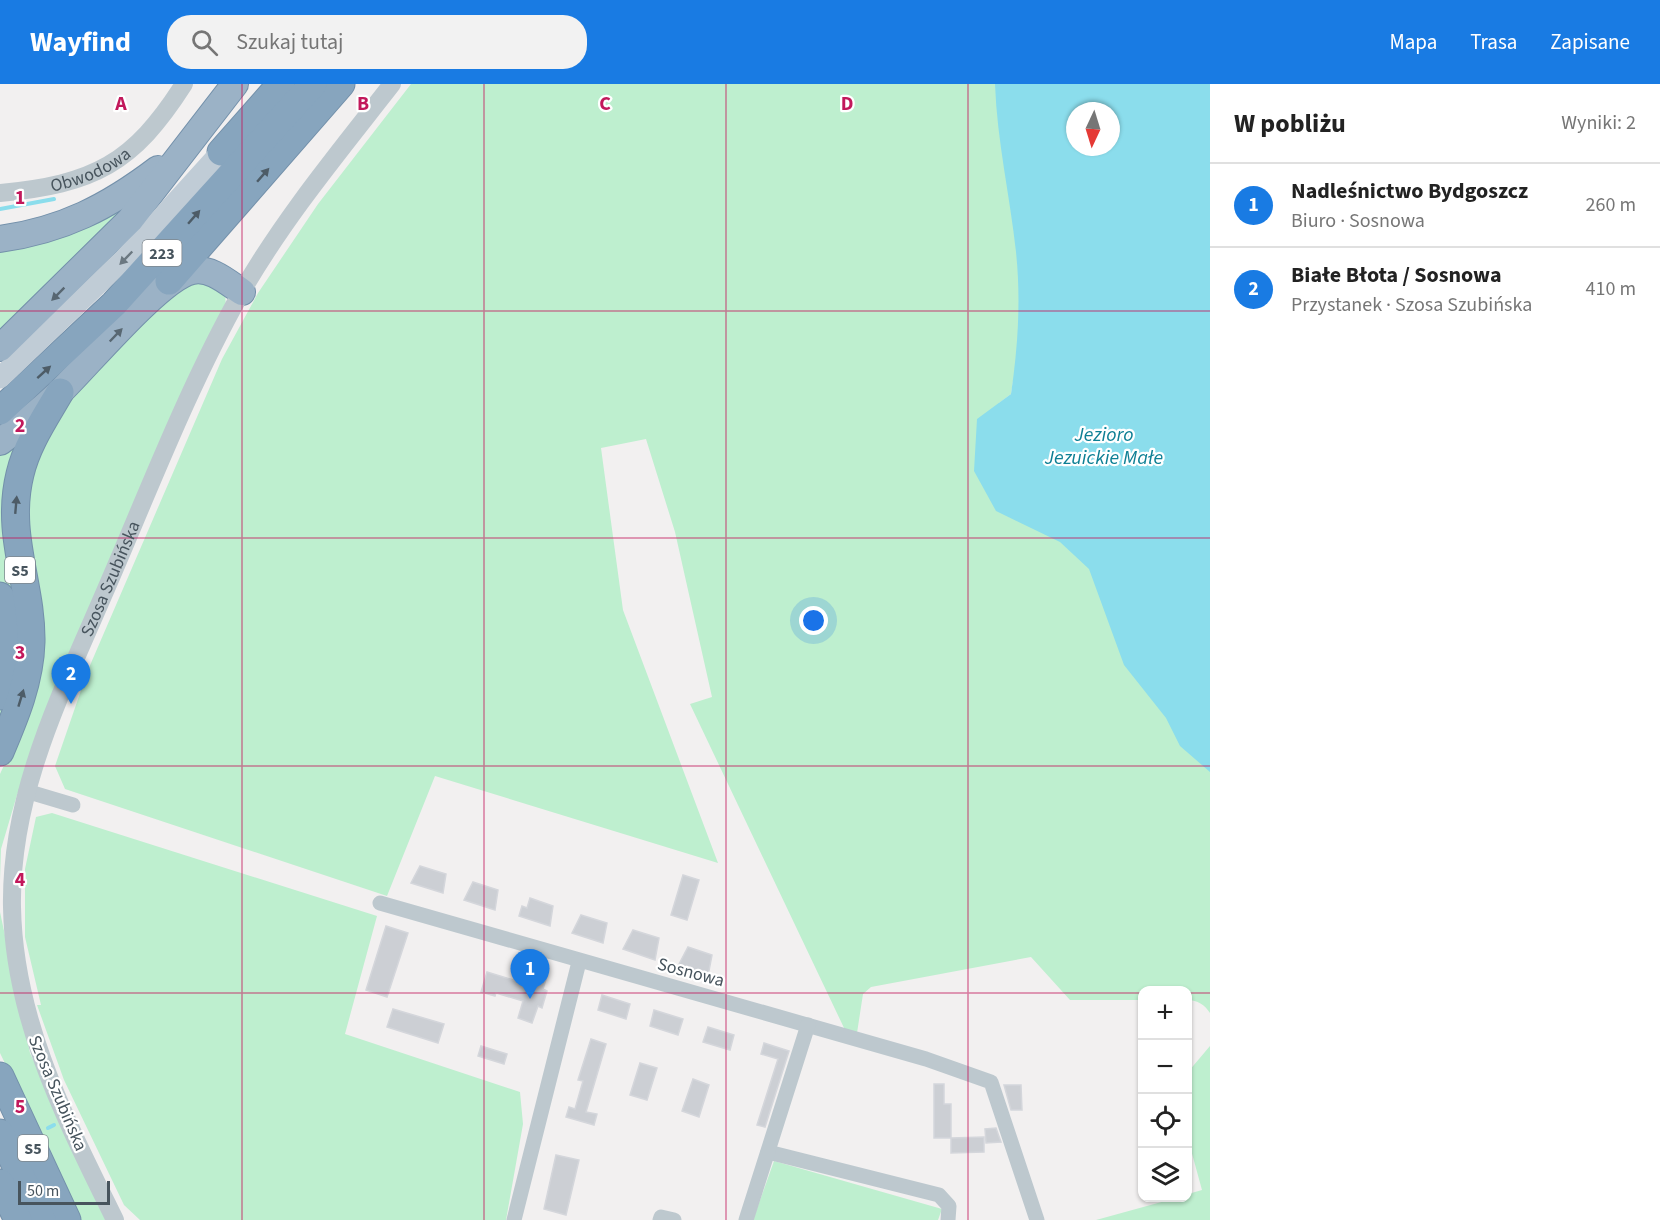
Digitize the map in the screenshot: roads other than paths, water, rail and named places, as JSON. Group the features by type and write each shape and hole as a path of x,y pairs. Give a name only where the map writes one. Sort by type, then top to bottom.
{"highway":[{"path":"0,348 130,220 235,84"},
{"name":"223","path":"221,152 281,84"},
{"name":"223","path":"0,411 114,304 313,84"},
{"name":"S5","path":"0,752 21,700 28,672 31,643 30,616 14,525 17,489 28,450 60,392 169,281 341,84"},
{"path":"0,239 50,229 81,219 123,196 160,168 207,123"},
{"path":"169,281 192,271 205,271 217,275 242,292"},
{"path":"0,442 60,392"},
{"path":"0,596 12,629 13,650 11,672 0,696"},
{"name":"S5","path":"0,1076 67,1220"},
{"path":"0,1133 42,1220"},
{"path":"0,1183 18,1220"}],"main road":[{"name":"223","path":"0,378 124,259 221,152"}],"street":[{"name":"Obwodowa","path":"0,193 73,181 111,165 140,143 163,117 184,84"},
{"name":"Szosa Szubińska","path":"115,1220 44,1068 32,1035 19,981 12,908 13,876 17,834 27,791 54,708 188,400 242,292 312,187 392,84"},
{"path":"27,791 73,805"},
{"name":"Sosnowa","path":"380,903 579,962 926,1059 991,1082 1037,1220"},
{"path":"514,1220 579,962"},
{"path":"746,1220 808,1025"},
{"path":"768,1152 939,1195 949,1206 948,1220"},
{"path":"660,1220 662,1217 674,1220"}],"water":[{"name":"Jezioro Jezuickie Małe","path":"995,84 1210,84 1210,772 1180,746 1166,718 1124,665 1089,569 1060,542 996,511 974,471 977,419 1011,394 1017,341 1016,252 1001,147"}],"waterway":[{"path":"0,209 54,199"},
{"path":"48,1128 54,1125"}],"place":[{"name":"Białe Błota / Sosnowa","path":"71,704"},
{"name":"Nadleśnictwo Bydgoszcz","path":"530,999"}]}
